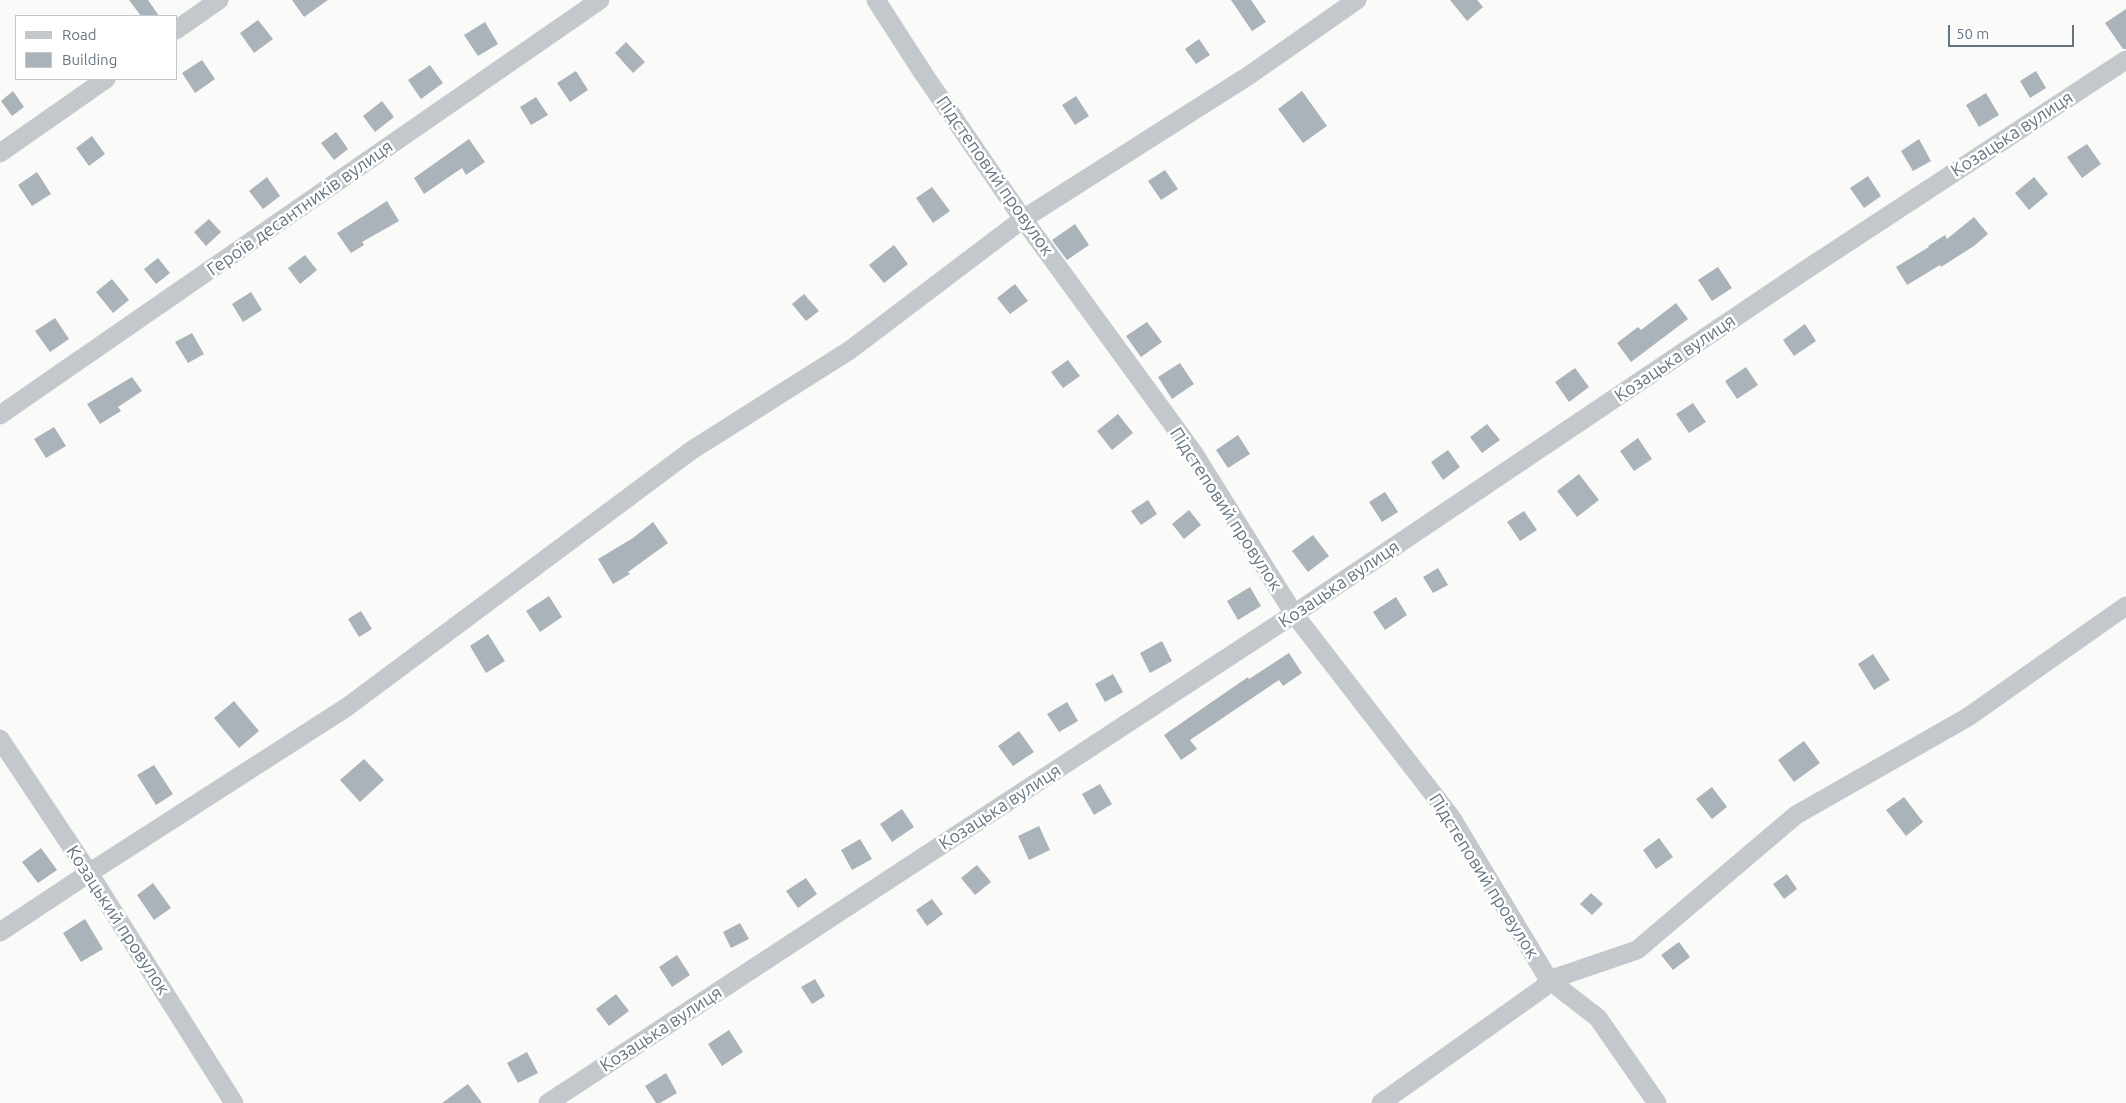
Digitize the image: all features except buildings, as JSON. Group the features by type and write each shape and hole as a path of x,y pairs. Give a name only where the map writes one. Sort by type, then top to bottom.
{"street":[{"path":"178,29 219,0"},
{"name":"Героїв десантників вулиця","path":"0,415 600,0"},
{"name":"Підстеповий провулок","path":"876,0 923,73 1023,219 1193,452 1294,614 1451,817 1549,980 1598,1018 1657,1103"},
{"path":"0,932 347,707 692,450 850,350 1023,219 1248,76 1358,0"},
{"name":"Козацька вулиця","path":"548,1103 1294,614 1807,269 2126,60"},
{"path":"0,153 105,80"},
{"path":"1380,1103 1543,988 1549,980 1637,950 1796,815 1968,717 2126,606"},
{"name":"Козацький провулок","path":"0,739 89,873 234,1103"}]}
